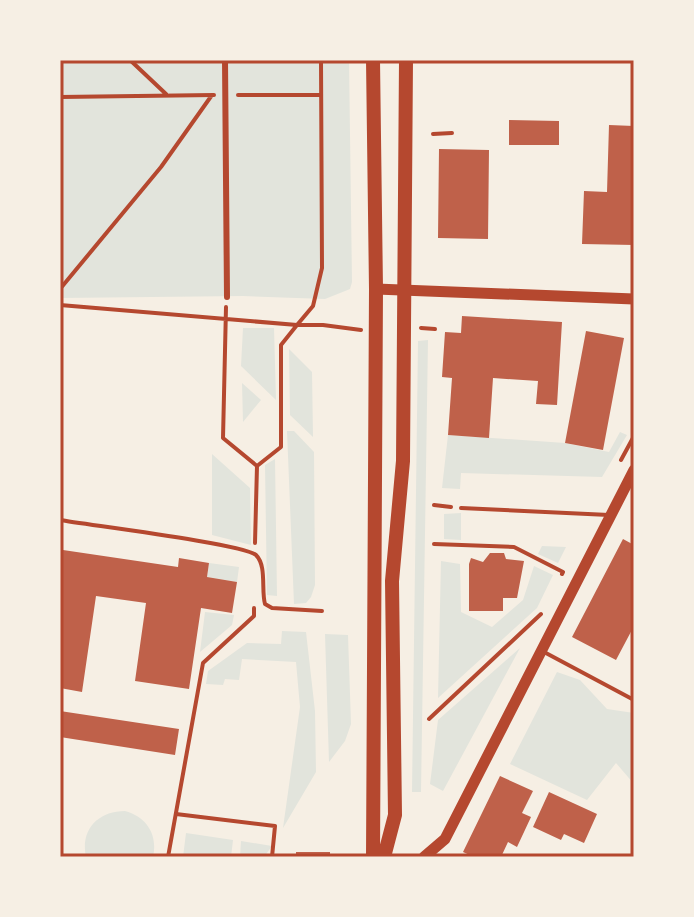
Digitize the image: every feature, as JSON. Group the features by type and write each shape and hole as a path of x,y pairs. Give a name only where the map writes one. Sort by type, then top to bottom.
{"main road":[{"path":"373,60 376,289 373,857"},
{"path":"384,857 395,815 392,581 403,461 406,60"}],"street":[{"path":"225,60 227,297"},
{"path":"376,289 634,299"},
{"path":"424,857 445,839 634,470"}],"lane":[{"path":"461,508 611,515"},
{"path":"60,520 255,553 261,562 265,604 272,608 322,611"},
{"path":"542,650 634,700"}],"path":[{"path":"130,60 167,95"},
{"path":"60,305 297,325 313,306 322,268 321,60"},
{"path":"60,289 161,167 212,95"},
{"path":"60,97 321,95"},
{"path":"433,134 452,133"},
{"path":"227,297 223,438 257,466"},
{"path":"434,544 514,547 563,572 556,586"},
{"path":"429,719 542,614"},
{"path":"176,814 275,826 272,857"}],"shaded area":[{"path":"60,60 349,60 350,289 325,299 243,296 60,298"},
{"path":"243,328 274,328 276,400 241,366"},
{"path":"428,340 421,792 412,792 418,341"},
{"path":"289,349 312,372 313,437 290,415"},
{"path":"242,383 261,400 243,422"},
{"path":"287,431 294,431 314,452 315,585 306,603 294,604"},
{"path":"620,432 627,435 602,477 461,473 460,489 442,488 448,435 565,443 609,452"},
{"path":"212,454 250,488 251,545 212,535"},
{"path":"275,459 277,596 267,595 265,465"},
{"path":"461,513 461,540 444,539 444,514"},
{"path":"542,546 566,547 558,563 538,554"},
{"path":"441,561 460,564 461,612 492,627 523,600 534,566 553,575 537,608 438,698"},
{"path":"209,563 239,567 237,582 207,577"},
{"path":"205,612 234,615 232,625 200,652"},
{"path":"282,631 306,632 315,711 316,772 283,828 300,707 296,662 242,659 239,680 225,679 223,685 206,684 208,671 247,643 281,644"},
{"path":"325,634 348,635 351,724 345,741 329,762"},
{"path":"520,648 443,791 430,784 438,720"},
{"path":"557,672 580,680 607,709 634,713 634,784 616,763 587,800 510,764"},
{"path":"125,811 145,822 149,828 154,841 153,857 86,857 86,838 93,824 107,814"},
{"path":"186,833 233,840 231,857 183,857"},
{"path":"241,841 272,846 264,857 240,857"}],"building":[{"path":"509,120 559,121 559,145 509,145"},
{"path":"609,125 634,126 634,245 582,244 584,191 607,192"},
{"path":"439,149 489,150 488,239 438,238"},
{"path":"462,316 562,322 557,405 536,404 538,381 493,378 489,438 448,435 452,378 442,377 445,332 461,333"},
{"path":"586,331 624,338 603,450 565,443"},
{"path":"623,539 634,545 634,626 616,660 572,637"},
{"path":"63,550 178,567 179,558 209,563 207,577 237,582 232,613 201,608 189,689 135,681 146,603 96,596 82,692 60,688 60,566"},
{"path":"490,553 504,553 506,559 524,561 517,598 503,598 503,611 469,611 471,558 483,562"},
{"path":"60,711 179,729 175,755 60,737"},
{"path":"500,776 533,791 522,813 531,817 517,847 508,842 501,857 474,857 463,852"},
{"path":"549,792 597,814 584,843 564,834 561,840 533,827"},
{"path":"296,852 330,852 330,857 296,857"}]}
